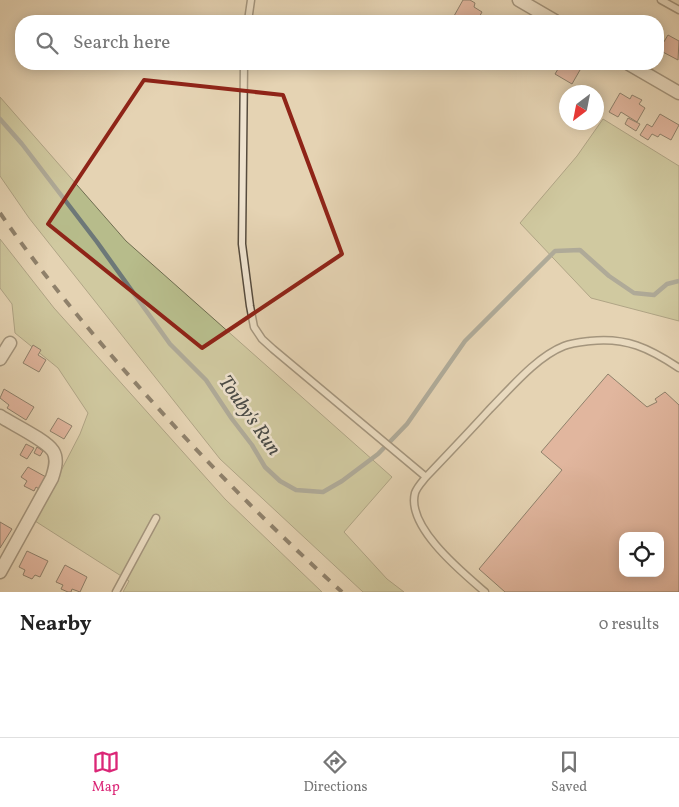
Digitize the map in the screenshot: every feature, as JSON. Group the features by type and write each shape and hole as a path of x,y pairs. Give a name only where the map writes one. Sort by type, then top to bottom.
{"street":[{"path":"519,0 545,15"},
{"path":"639,70 679,93"},
{"path":"0,358 10,343"},
{"path":"0,416 46,444 54,451 56,464 52,478 0,572"}],"lane":[{"path":"249,15 251,0"},
{"path":"661,0 679,10"},
{"path":"244,70 242,244 254,327 262,339 273,349 426,477"},
{"path":"485,592 436,546 422,524 414,503 415,494 426,477 516,382 541,360 566,345 602,340 629,342 658,355 679,368"},
{"path":"116,592 156,518"}],"highlighted area":[{"path":"144,80 283,95 342,254 202,348 48,224"}],"green space":[{"path":"0,97 126,241 392,477 344,532 387,579 404,592 363,592 220,459 29,218 0,176"},
{"path":"604,120 679,166 679,321 591,298 520,223 577,156 595,130 604,130"},
{"path":"0,239 54,308 225,499 322,592 123,592 129,581 35,521 80,434 88,413 58,368 15,333 12,304 0,288"}],"building":[{"path":"463,0 470,0 475,3 474,7 482,12 480,15 455,15"},
{"path":"668,35 679,41 678,60 664,53 664,42"},
{"path":"557,70 580,70 572,84 555,74"},
{"path":"620,93 630,99 632,95 642,100 639,104 645,108 637,122 621,112 618,117 609,112"},
{"path":"660,114 679,125 671,140 660,134 658,137 652,134 648,140 640,135 647,124 652,127"},
{"path":"628,118 640,124 636,131 625,124"},
{"path":"33,345 41,350 38,355 46,360 39,372 23,363"},
{"path":"608,374 647,407 657,402 655,399 665,392 679,405 679,592 505,592 479,569 562,470 541,452"},
{"path":"4,389 34,407 26,420 7,408 9,405 0,398"},
{"path":"58,418 72,426 64,439 50,431"},
{"path":"26,444 34,448 27,459 20,455"},
{"path":"37,447 43,451 40,456 34,453"},
{"path":"28,467 46,477 39,489 36,487 34,491 24,486 27,481 21,477"},
{"path":"0,522 12,529 0,548"},
{"path":"27,551 48,561 40,577 35,575 32,579 23,575 25,570 19,567"},
{"path":"65,565 87,577 80,592 72,589 71,592 68,592 61,589 63,585 56,582"}],"waterway":[{"name":"Touby's Run","path":"0,119 22,144 97,242 170,344 206,380 252,445 265,467 280,481 296,490 323,492 342,481 378,454 407,424 465,341 555,251 580,250 609,276 634,293 654,295 667,284 679,281"}],"railway":[{"path":"0,213 63,298 157,407 208,462 287,541 342,592"}]}
